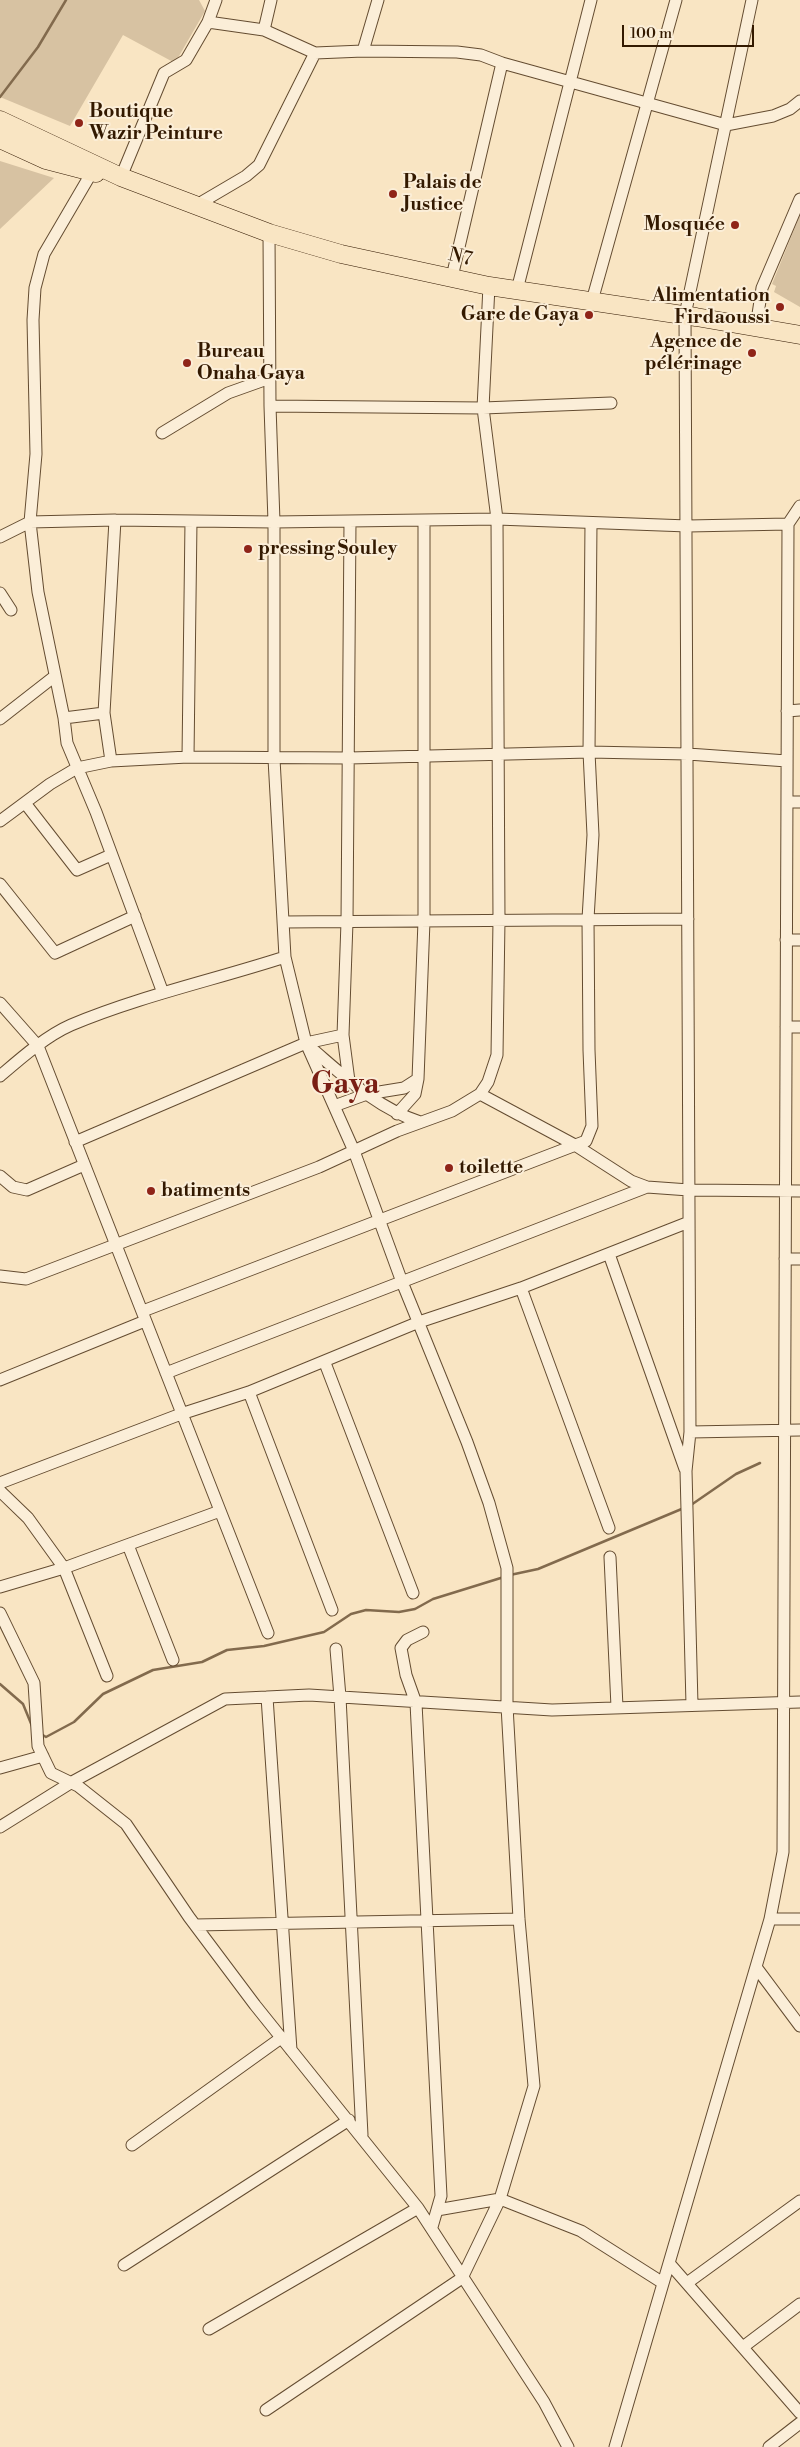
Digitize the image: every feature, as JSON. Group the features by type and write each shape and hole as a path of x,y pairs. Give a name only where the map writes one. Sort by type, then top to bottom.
{"main road":[{"path":"1,121 121,177"},
{"path":"0,139 46,160 92,172 121,177"},
{"name":"N7","path":"121,177 269,233 341,254 489,286 686,315 800,335"}],"street":[{"path":"121,177 164,73 186,60 208,22 216,0"},
{"path":"264,30 271,0"},
{"path":"363,51 378,0"},
{"path":"517,290 591,0"},
{"path":"592,301 649,104 676,0"},
{"path":"692,1704 686,1496 686,1471 690,1432 686,315 752,0"},
{"path":"208,22 264,30 315,53 363,51 457,52 481,55 502,63 726,125 773,116 790,109 800,101"},
{"path":"195,206 246,176 259,165 315,53"},
{"path":"452,277 502,63"},
{"path":"92,172 44,254 35,288 33,320 36,454 30,522 38,592 64,718 67,742 96,812 163,993"},
{"path":"756,327 762,288 800,199"},
{"path":"266,2410 462,2278 500,2199 534,2086 520,1919 508,1706 507,1568 489,1503 470,1450 402,1282 354,1151 306,1043 286,958 274,758 274,522 270,406 269,233"},
{"path":"0,1276 26,1279 319,1167 420,1122 452,1111 480,1094 488,1082 497,1055 499,920 497,519 483,408 489,286"},
{"path":"162,433 228,393 270,378"},
{"path":"270,406 483,408 611,403"},
{"path":"615,2447 770,1919 783,1852 788,524 800,506"},
{"path":"0,537 30,522 115,520 274,522 497,519 688,526 788,524"},
{"path":"111,761 104,713 115,520"},
{"path":"397,1114 415,1094 418,1079 424,921 424,520"},
{"path":"188,757 191,521"},
{"path":"349,1081 342,1035 347,922 350,521"},
{"path":"0,1380 144,1316 380,1218 586,1141 592,1126 589,1050 588,918 593,835 589,752 591,523"},
{"path":"0,593 12,610"},
{"path":"1,717 55,676"},
{"path":"787,711 800,710"},
{"path":"64,718 104,713"},
{"path":"0,821 50,784 77,768 111,761 188,757 349,758 589,752 688,754 787,761"},
{"path":"787,802 800,802"},
{"path":"25,803 77,870 111,855"},
{"path":"0,884 55,953 135,916"},
{"path":"283,922 588,918 688,919"},
{"path":"786,940 800,940"},
{"path":"0,1075 38,1046 70,1026 163,993 286,958"},
{"path":"0,1002 38,1046 268,1633"},
{"path":"786,1027 800,1027"},
{"path":"75,1142 306,1043 342,1035"},
{"path":"306,1043 349,1081 367,1094 397,1114 420,1122"},
{"path":"334,1106 367,1094 404,1088 418,1079"},
{"path":"480,1094 575,1145 631,1181 646,1187 689,1190 800,1191"},
{"path":"0,1176 12,1187 27,1190 84,1164"},
{"path":"166,1373 646,1187"},
{"path":"0,1483 181,1414 249,1392 419,1322 521,1288 689,1222"},
{"path":"609,1254 686,1471"},
{"path":"785,1259 800,1259"},
{"path":"521,1288 609,1528"},
{"path":"325,1362 413,1593"},
{"path":"249,1392 332,1610"},
{"path":"690,1432 800,1430"},
{"path":"0,1491 28,1518 64,1568 107,1676"},
{"path":"0,1587 64,1568 220,1511"},
{"path":"128,1545 172,1660"},
{"path":"610,1557 618,1707"},
{"path":"0,1613 34,1683 38,1746 51,1773 61,1780 72,1782 103,1804 126,1824 195,1925 291,2051 362,2134 432,2227 462,2278 518,2361 568,2447"},
{"path":"424,1632 407,1640 401,1648 406,1675 416,1703 441,2196 432,2227"},
{"path":"336,1649 362,2134"},
{"path":"0,1827 72,1782 225,1699 309,1696 340,1697 489,1708 508,1706 552,1710 800,1702"},
{"path":"267,1697 291,2051"},
{"path":"0,1768 43,1756"},
{"path":"195,1925 520,1919"},
{"path":"770,1919 800,1919"},
{"path":"756,1967 800,2026"},
{"path":"132,2145 281,2038"},
{"path":"124,2265 350,2120"},
{"path":"437,2210 500,2199 581,2230 663,2283"},
{"path":"687,2284 800,2201"},
{"path":"209,2329 418,2208"},
{"path":"669,2263 800,2413"},
{"path":"743,2347 800,2304"},
{"path":"769,2447 800,2423"}],"shaded area":[{"path":"0,0 199,0 205,11 175,63 123,35 70,126 0,97"},
{"path":"0,161 54,178 0,229"},
{"path":"800,215 800,307 774,292 776,286 772,284"}],"waterway":[{"path":"0,97 38,47 66,0"},
{"path":"691,1505 736,1474 760,1463"},
{"path":"510,1575 538,1569 684,1508"},
{"path":"41,1734 46,1737 74,1722 103,1694 153,1670 202,1662 227,1650 264,1646 324,1632 351,1614 366,1610 399,1612 415,1609 433,1599 504,1577"},
{"path":"0,1684 23,1704 32,1726"}],"place":[{"name":"Boutique Wazir Peinture","path":"79,123"},
{"name":"Palais de Justice","path":"393,194"},
{"name":"Mosquée","path":"735,225"},
{"name":"Alimentation Firdaoussi","path":"780,307"},
{"name":"Gare de Gaya","path":"589,315"},
{"name":"Agence de pélérinage","path":"752,353"},
{"name":"Bureau Onaha Gaya","path":"187,363"},
{"name":"pressing Souley","path":"248,549"},
{"name":"toilette","path":"449,1168"},
{"name":"batiments","path":"151,1191"}],"district":[{"name":"Gaya","path":"345,1086"}]}
